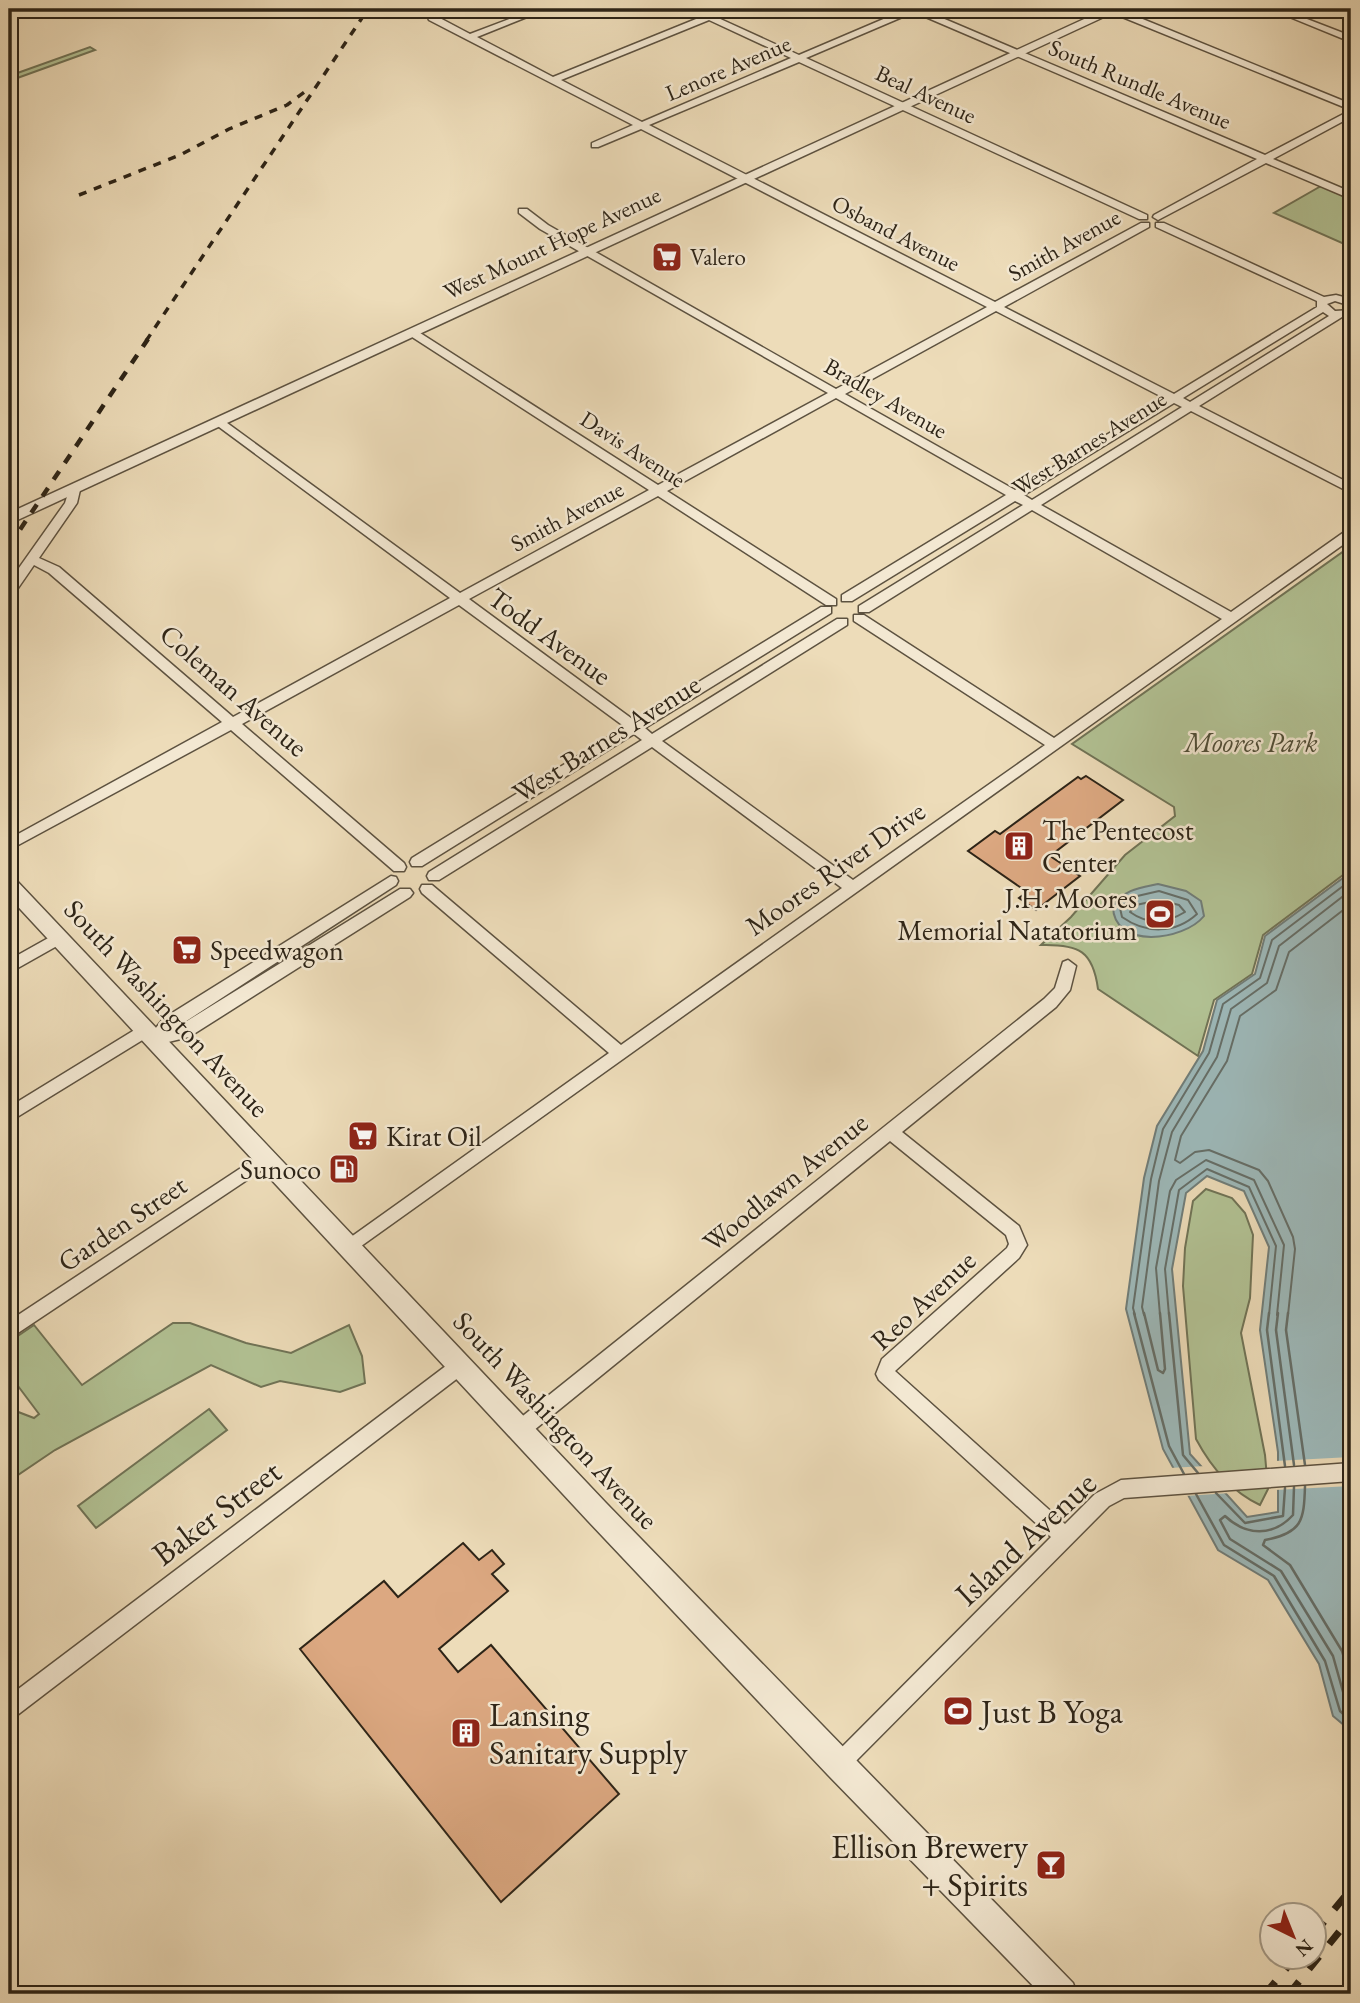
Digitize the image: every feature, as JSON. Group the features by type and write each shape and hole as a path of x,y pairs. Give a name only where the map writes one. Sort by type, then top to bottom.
{"street":[{"name":"Osband Avenue","path":"432,9 432,18 1351,489"},
{"path":"469,37 543,9"},
{"name":"Beal Avenue","path":"692,9 1144,221"},
{"path":"553,80 729,9"},
{"name":"South Rundle Avenue","path":"914,9 1351,196"},
{"name":"Lenore Avenue","path":"595,145 914,9"},
{"path":"1114,9 1351,107"},
{"name":"West Mount Hope Avenue","path":"9,519 1114,9"},
{"path":"1274,9 1351,38"},
{"name":"Smith Avenue","path":"1159,221 1351,113"},
{"name":"Bradley Avenue","path":"523,211 587,252 1231,618"},
{"path":"1144,221 1159,221 1323,304 1338,315 1351,313"},
{"name":"Smith Avenue","path":"9,845 995,307 1144,221"},
{"path":"1323,304 1351,290"},
{"path":"1336,298 1351,303"},
{"name":"West Barnes Avenue","path":"417,862 828,606 847,598 1015,496 1323,304"},
{"name":"West Barnes Avenue","path":"431,883 651,741 842,622 861,614 1338,315"},
{"name":"Davis Avenue","path":"413,333 659,490 828,606 831,618 842,622"},
{"name":"Todd Avenue","path":"219,422 853,888"},
{"path":"9,591 71,503 74,489"},
{"name":"Moores River Drive","path":"351,1247 1351,533"},
{"name":"Coleman Avenue","path":"31,559 54,570 399,866"},
{"path":"847,598 860,603 861,614 1054,744"},
{"path":"9,1115 151,1035 391,881 399,866 417,862 429,867 431,883 621,1054"},
{"path":"391,881 396,889 405,893 417,893 431,883"},
{"name":"South Washington Avenue","path":"9,885 838,1765 1062,1994"},
{"path":"151,1035 183,1033 405,893"},
{"path":"9,967 59,938"},
{"name":"Woodlawn Avenue","path":"521,1429 1050,1003 1062,990 1068,966"},
{"name":"Reo Avenue","path":"890,1132 1013,1231 1018,1245 1013,1253 888,1365 885,1374 1066,1538"},
{"name":"Garden Street","path":"9,1331 265,1159"},
{"name":"Baker Street","path":"9,1709 461,1365"},
{"name":"Island Avenue","path":"838,1765 1102,1500 1121,1489 1351,1472"}],"green space":[{"path":"90,47 95,50 9,81 9,76"},
{"path":"1321,186 1351,199 1351,247 1274,213"},
{"name":"Moores Park","path":"1351,546 1351,869 1263,935 1252,974 1214,1000 1198,1056 1098,989 1092,966 1082,952 1065,946 1041,945 1071,917 1125,855 1175,816 1174,807 1072,744"},
{"path":"1206,1189 1232,1198 1245,1213 1253,1235 1250,1298 1241,1333 1265,1455 1268,1489 1260,1505 1239,1493 1222,1477 1196,1439 1183,1286 1185,1248 1193,1201"},
{"path":"173,1323 190,1323 246,1343 291,1353 349,1325 362,1356 365,1383 340,1392 280,1381 261,1387 211,1365 55,1450 9,1481 9,1413 13,1410 34,1418 39,1414 9,1374 9,1342 34,1325 82,1385"},
{"path":"209,1409 227,1430 96,1528 78,1506"}],"water":[{"path":"1351,872 1351,1731 1333,1716 1319,1664 1268,1580 1218,1550 1163,1449 1126,1309 1144,1178 1157,1126 1203,1051 1217,1000 1255,974 1265,936","holes":["1207,1176 1244,1191 1269,1247 1260,1330 1278,1452 1278,1512 1247,1517 1190,1454 1172,1269 1186,1193"]},
{"path":"1158,884 1186,891 1201,901 1204,916 1194,925 1166,935 1151,937 1124,930 1116,920 1113,906 1128,893"}],"pier":[{"path":"1351,1457 1351,1486 1275,1490 1275,1461"},
{"path":"1206,1466 1231,1493 1185,1496 1169,1468"}],"building":[{"name":"The Pentecost Center","path":"1086,776 1123,800 1050,856 1080,876 1036,910 1019,898 1027,892 968,851 995,831 1000,834 1078,777 1081,779"},
{"name":"Lansing Sanitary Supply","path":"463,1543 479,1560 492,1550 504,1564 492,1574 508,1591 439,1649 458,1672 491,1645 619,1794 501,1902 300,1649 384,1581 398,1597"}],"railway":[{"path":"146,341 368,9"},
{"path":"79,195 180,155 229,129 287,105 310,88"},
{"path":"9,546 148,339"},
{"path":"1328,1917 1351,1889"},
{"path":"1289,1994 1351,1917"},
{"path":"1265,1994 1283,1972"}],"place":[{"name":"Valero","path":"667,257"},
{"name":"The Pentecost Center","path":"1019,846"},
{"name":"J.H. Moores Memorial Natatorium","path":"1160,914"},
{"name":"Speedwagon","path":"187,950"},
{"name":"Kirat Oil","path":"363,1136"},
{"name":"Sunoco","path":"344,1169"},
{"name":"Just B Yoga","path":"958,1711"},
{"name":"Lansing Sanitary Supply","path":"466,1733"},
{"name":"Ellison Brewery + Spirits","path":"1051,1865"}]}
